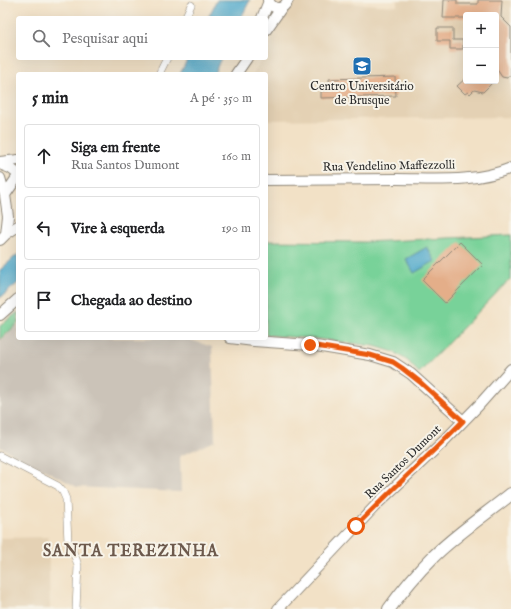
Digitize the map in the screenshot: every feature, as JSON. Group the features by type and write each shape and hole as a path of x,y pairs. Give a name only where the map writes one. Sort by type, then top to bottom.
{"main road":[{"path":"269,1 272,6 277,8 285,4"},
{"path":"263,16 269,1"},
{"path":"268,27 285,4"},
{"path":"237,72 246,60"},
{"path":"0,163 16,160"},
{"path":"0,163 16,173"},
{"name":"Rua Vendelino Maffezzolli","path":"268,180 470,178 496,174 511,168"},
{"path":"0,178 5,195 8,216 3,237"},
{"path":"5,195 16,178"},
{"path":"8,216 16,223"},
{"path":"3,237 16,227"},
{"path":"0,315 16,303"},
{"path":"246,340 310,345 356,352 387,360 411,374 463,421"},
{"name":"Rua Santos Dumont","path":"278,609 379,502 444,441 479,405 511,369"},
{"path":"389,609 408,584 434,556 511,494"}],"street":[{"path":"186,16 191,6"},
{"path":"160,72 166,60"},
{"path":"0,456 58,486 63,492 66,499 68,542 78,566 76,609"}],"shaded area":[{"name":"Centro Universitário de Brusque","path":"293,0 397,6 397,0 511,0 511,117 268,120 268,72 254,72 261,60 268,60 268,46"},
{"path":"16,326 16,340 191,340 212,347 215,441 180,456 181,492 77,487 0,447 0,341"},
{"path":"48,537 50,609 0,609 0,538"}],"green space":[{"path":"511,235 511,278 419,373 408,361 394,352 374,346 318,339 268,335 268,241 364,242"},
{"path":"16,314 16,325 0,340 0,326"}],"water":[{"path":"217,0 250,0 242,16 209,16"},
{"path":"187,60 220,60 215,72 181,72"},
{"path":"427,247 435,261 414,273 406,259"},
{"path":"16,256 16,285 0,298 0,270"}],"building":[{"path":"444,0 457,0 457,4 478,4 478,0 502,0 501,17 511,27 511,76 508,76 507,78 502,77 499,72 499,12 463,12 463,18 443,18"},
{"path":"437,28 453,28 453,40 463,40 463,49 450,49 450,41 437,41"},
{"path":"395,77 396,96 321,98 321,91 330,91 329,79"},
{"path":"463,81 463,84 491,84 483,92 474,90 470,94 468,92 465,94 457,86"},
{"path":"460,242 483,265 445,303 422,280"}],"place":[{"name":"Centro Universitário de Brusque","path":"362,66"}],"district":[{"name":"SANTA TEREZINHA","path":"131,552"}],"route":[{"path":"310,345 356,352 393,362 411,374 463,421 356,526"}]}
